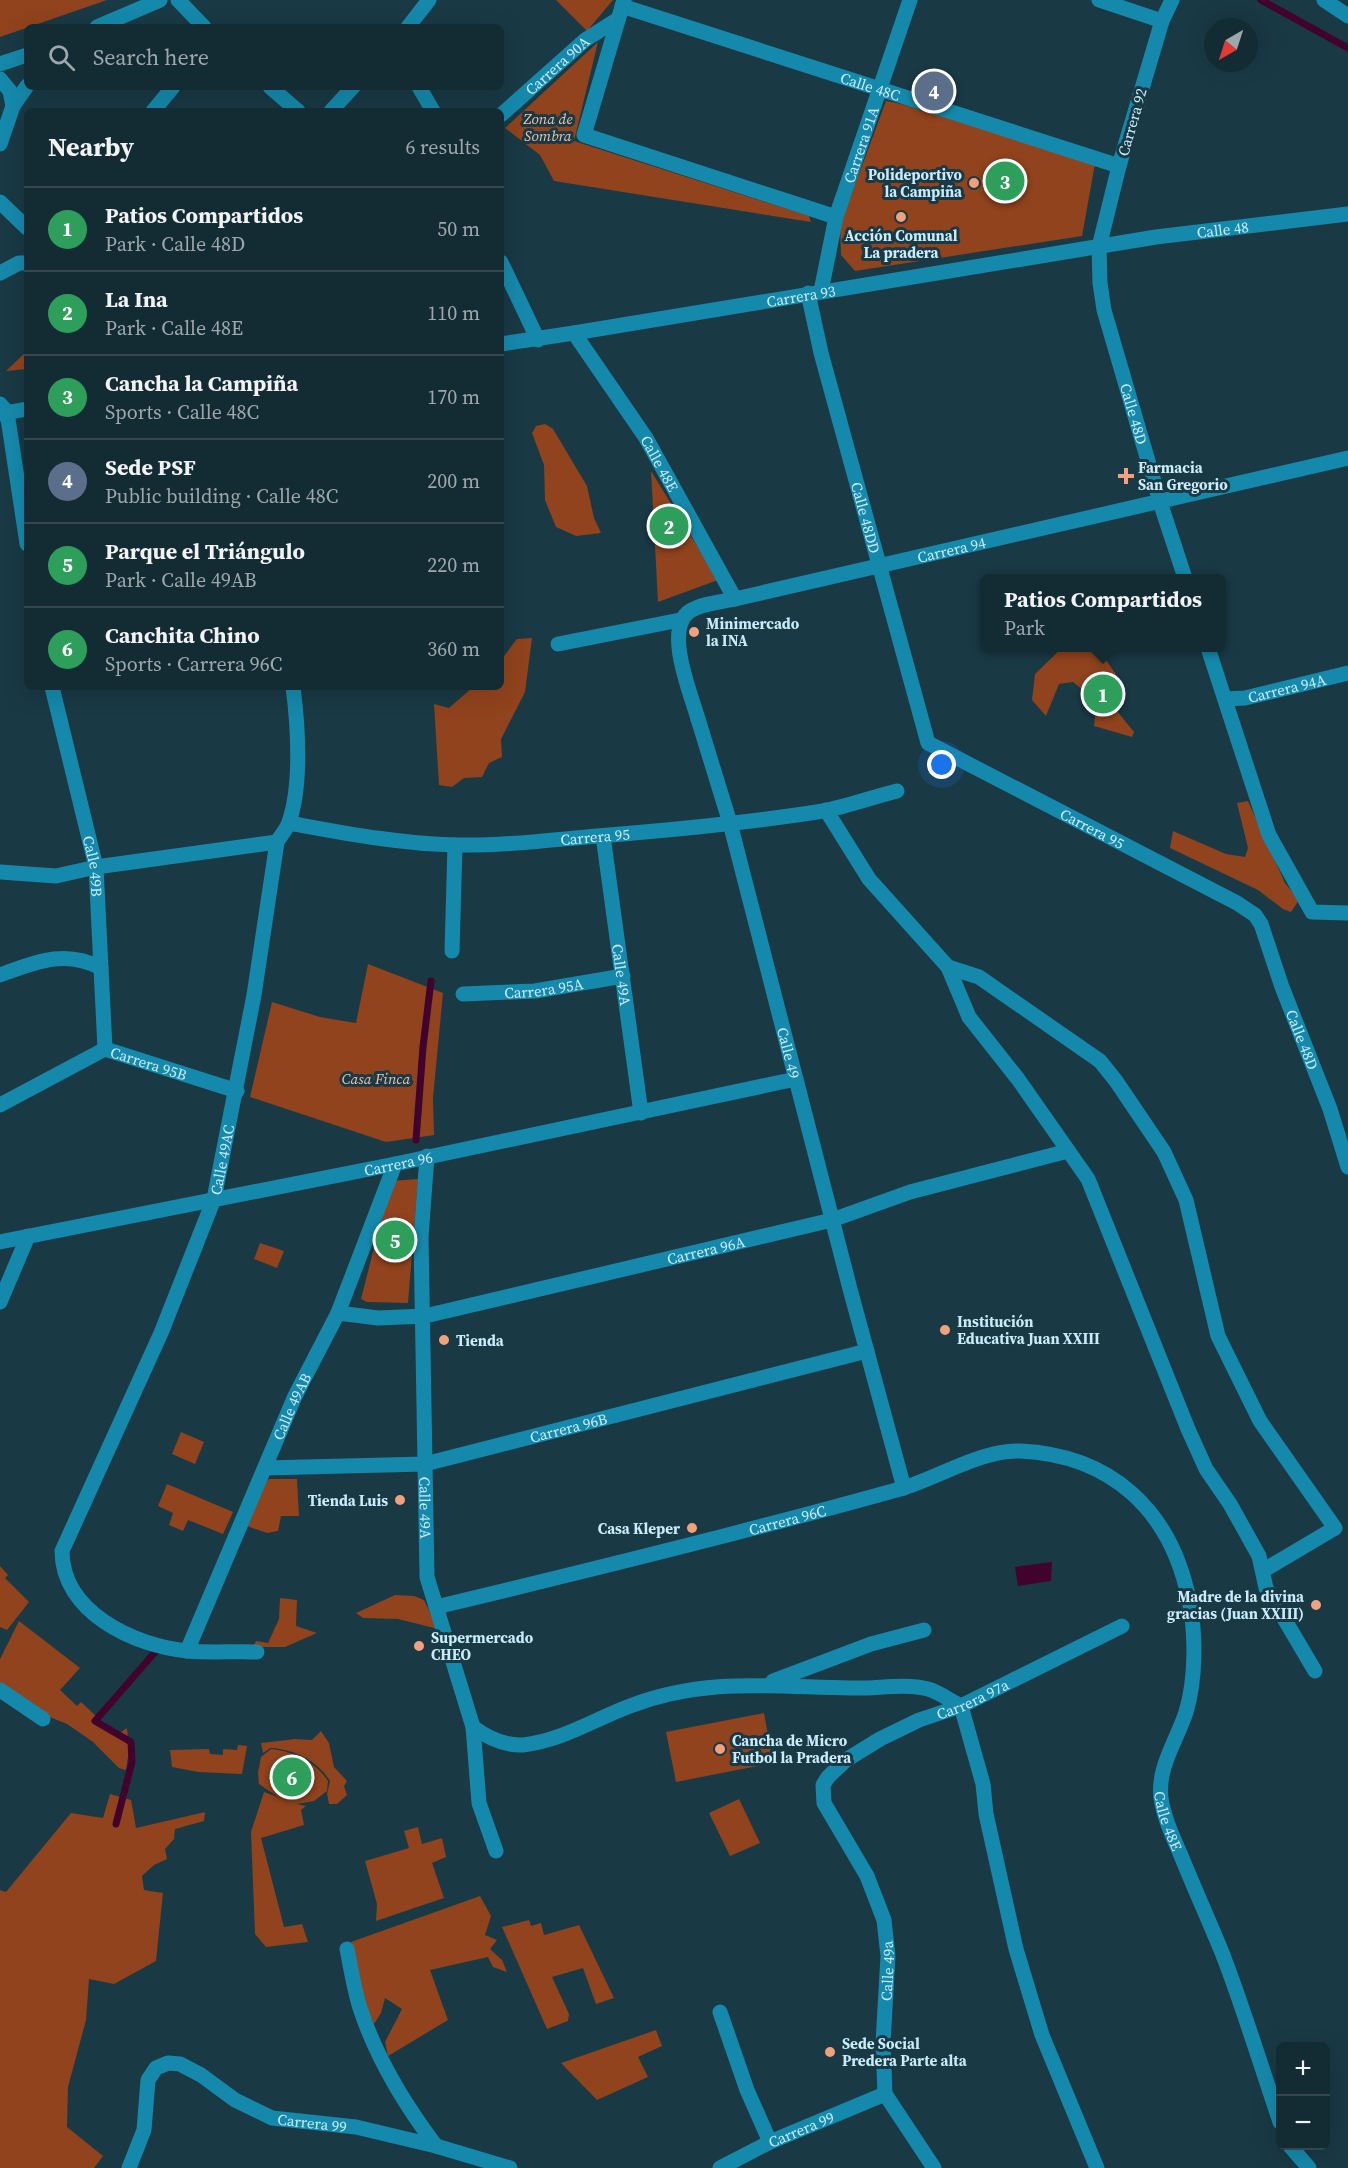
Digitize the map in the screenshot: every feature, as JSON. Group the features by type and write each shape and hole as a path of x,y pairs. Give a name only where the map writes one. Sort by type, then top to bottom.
{"street":[{"path":"105,24 160,0"},
{"path":"178,0 201,24"},
{"path":"410,24 429,0"},
{"name":"Carrera 91A","path":"814,292 836,217 910,0"},
{"path":"1099,0 1162,21"},
{"name":"Carrera 92","path":"1099,247 1119,166 1162,21 1172,0"},
{"path":"1324,0 1348,16"},
{"name":"Calle 48C","path":"621,8 1119,166"},
{"name":"Carrera 90A","path":"504,112 621,8"},
{"name":"Carrera 90A","path":"621,8 584,135 836,217"},
{"path":"0,64 24,56"},
{"path":"0,79 10,91 13,106"},
{"path":"0,144 13,106 24,90"},
{"path":"156,108 170,90"},
{"path":"274,90 294,108"},
{"path":"334,108 350,90"},
{"path":"421,90 431,108"},
{"path":"0,202 24,225"},
{"name":"Calle 48","path":"1099,247 1156,237 1348,214"},
{"name":"Carrera 93","path":"504,344 538,340 814,292 1099,247"},
{"name":"Calle 48D","path":"1099,247 1100,283 1104,310 1183,574"},
{"path":"0,273 19,263 24,263"},
{"path":"504,268 538,340"},
{"name":"Calle 48DD","path":"814,292 838,417 928,743"},
{"name":"Calle 48E","path":"574,333 646,438 735,599"},
{"path":"24,409 2,410 24,528"},
{"name":"Carrera 94","path":"558,644 680,620 690,611 703,606 1348,458"},
{"name":"Calle 49","path":"680,620 677,633 679,649 730,823 832,1221 904,1488"},
{"path":"1209,652 1269,835 1312,912 1348,913"},
{"name":"Carrera 94A","path":"1225,699 1245,698 1348,673"},
{"name":"Calle 49B","path":"53,690 96,867 105,1049"},
{"name":"Calle 49AC","path":"186,1651 157,1645 106,1624 84,1604 62,1565 62,1551 161,1333 214,1198 237,1091 277,842 289,823 295,779 293,690"},
{"name":"Carrera 95","path":"928,743 1237,903 1255,915"},
{"name":"Carrera 95","path":"289,823 371,837 455,845 603,836 730,823 825,810 897,790"},
{"path":"825,810 869,879 948,967 969,1017 1018,1079 1088,1179 1100,1203 1201,1459 1259,1556 1266,1588 1315,1671"},
{"name":"Calle 49A","path":"603,836 641,1113"},
{"path":"0,872 56,876 96,867 277,842"},
{"path":"452,951 455,845"},
{"name":"Calle 48D","path":"1255,915 1266,935 1282,987 1330,1109 1348,1167"},
{"path":"0,975 46,960 67,957 78,958 101,968"},
{"path":"948,967 979,976 1100,1061 1164,1152 1186,1200 1218,1336 1260,1421 1335,1528 1263,1570"},
{"name":"Carrera 95A","path":"464,994 535,991 623,976"},
{"name":"Carrera 95B","path":"0,1105 105,1049 237,1091"},
{"name":"Carrera 96","path":"0,1242 395,1164 796,1079"},
{"name":"Carrera 96A","path":"338,1313 378,1318 424,1316 832,1221 910,1192 1068,1151"},
{"name":"Calle 49A","path":"427,1156 421,1237 427,1577 473,1727 479,1803 496,1851"},
{"name":"Calle 49AB","path":"186,1651 295,1396 338,1313 395,1164"},
{"path":"0,1302 28,1236"},
{"name":"Carrera 96B","path":"265,1468 425,1464 867,1351"},
{"name":"Carrera 96C","path":"436,1607 904,1488 1006,1451 1021,1451 1076,1460 1098,1468 1129,1488"},
{"name":"Calle 48E","path":"1129,1488 1161,1528 1173,1549 1185,1583 1191,1613 1188,1698 1162,1771 1161,1799 1167,1823 1223,1955 1276,2108"},
{"name":"Carrera 97a","path":"828,1777 846,1760 880,1739 918,1720 961,1706 1122,1626"},
{"path":"764,1684 871,1644 924,1630"},
{"path":"186,1651 257,1652"},
{"path":"473,1727 487,1737 521,1745 587,1725 630,1706 728,1684 930,1689 961,1706 983,1784 986,1814 1016,1949 1042,2035 1097,2168"},
{"path":"0,1690 43,1719"},
{"name":"Calle 49a","path":"828,1777 823,1785 824,1803 867,1876 884,1920 888,1956 883,2043 885,2094"},
{"path":"347,1949 361,2009 383,2059 408,2109 436,2146"},
{"path":"720,2012 747,2090 770,2142"},
{"name":"Carrera 99","path":"129,2168 144,2130 144,2098 148,2080 156,2068 168,2063 180,2064 201,2075 236,2100 272,2118 356,2127 436,2146 510,2168"},
{"path":"885,2094 934,2168"},
{"name":"Carrera 99","path":"720,2168 770,2142 885,2094"},
{"path":"1294,2150 1309,2168"}],"green space":[{"path":"0,0 107,0 38,24 24,24 24,29 0,37"},
{"path":"556,0 613,0 587,31"},
{"name":"Zona de Sombra","path":"598,42 574,141 809,216 811,222 554,181 540,155 505,128"},
{"name":"Polideportivo la Campiña","path":"886,101 1095,164 1082,236 855,271 841,255 840,225"},
{"path":"24,354 24,369 6,371"},
{"path":"545,424 553,429 587,486 594,518 601,533 576,536 556,527 545,500 544,465 532,433 536,426"},
{"path":"651,471 718,580 658,602"},
{"path":"532,638 525,692 501,739 502,757 489,763 482,777 464,778 452,787 439,785 434,704 449,708 470,690 504,690 504,656 517,639"},
{"path":"1058,652 1101,652 1125,688 1108,700 1134,732 1132,737 1094,726 1097,701 1073,682 1059,684 1046,716 1032,700 1035,674"},
{"path":"1248,801 1285,883 1299,900 1291,912 1283,909 1258,890 1170,848 1173,831 1226,854 1245,857 1248,848 1237,803"},
{"name":"Casa Finca","path":"368,964 443,993 433,1098 434,1135 386,1142 250,1097 272,1002 320,1017 356,1023"},
{"path":"418,1179 408,1303 367,1302 361,1299 391,1181"},
{"path":"260,1243 284,1251 277,1268 254,1259"},
{"path":"181,1432 204,1442 195,1464 172,1454"},
{"path":"269,1479 297,1479 299,1516 281,1516 278,1531 267,1533 247,1526 264,1484"},
{"path":"167,1484 233,1512 223,1534 188,1520 183,1531 169,1525 173,1513 158,1506"},
{"path":"0,1566 8,1575 5,1578 29,1602 7,1630 0,1627"},
{"path":"395,1595 414,1596 424,1600 438,1629 398,1619 363,1618 356,1613"},
{"path":"280,1598 297,1600 296,1626 317,1633 285,1647 253,1647 256,1641 268,1643 279,1619"},
{"path":"19,1621 80,1668 60,1690 77,1706 81,1702 97,1717 98,1726 115,1736 127,1728 129,1750 126,1770 119,1768 93,1742 67,1724 52,1718 0,1684 0,1659"},
{"name":"Cancha de Micro Futbol la Pradera","path":"764,1713 773,1763 676,1782 666,1732"},
{"path":"321,1731 329,1743 334,1767 347,1781 344,1786 347,1795 337,1804 329,1804 327,1794 330,1781 312,1762 279,1749 270,1748 263,1753 261,1743 295,1739 312,1740"},
{"path":"238,1745 247,1746 242,1774 198,1772 172,1767 170,1750 209,1749 210,1754 223,1755 223,1749 237,1750"},
{"path":"271,1749 296,1755 311,1763 328,1781 327,1791 314,1801 297,1804 278,1797 259,1784 258,1773 261,1757"},
{"path":"264,1792 306,1806 301,1810 304,1825 261,1838 284,1927 302,1924 308,1942 266,1947 255,1934 251,1832"},
{"path":"110,1794 131,1800 136,1828 205,1812 204,1821 175,1829 174,1839 165,1849 167,1859 154,1865 142,1876 144,1890 163,1893 156,1961 114,1984 89,1979 86,2020 68,2087 67,2127 103,2156 94,2168 0,2168 0,1890 6,1892 71,1813 103,1818"},
{"path":"739,1799 760,1843 730,1856 709,1813"},
{"path":"418,1827 422,1844 442,1838 446,1857 432,1863 444,1898 376,1921 377,1904 365,1861 409,1848 404,1831"},
{"path":"480,1896 491,1916 485,1935 497,1940 490,1949 502,1960 507,1972 493,1967 488,1957 430,1970 448,2020 388,2056 385,2042 402,2009 385,1998 381,2013 374,2024 365,2007 351,1942"},
{"path":"529,1920 531,1926 541,1923 544,1935 579,1925 614,1998 596,2004 583,1968 552,1977 569,2014 568,2021 547,2029 502,1927"},
{"path":"656,2030 662,2046 638,2057 648,2077 597,2100 561,2063"}],"shaded area":[{"path":"1052,1562 1051,1581 1018,1586 1015,1567"}],"waterway":[{"path":"1261,0 1348,48"},
{"path":"416,1140 431,981"},
{"path":"116,1824 132,1762 131,1742 95,1721 156,1651"}],"place":[{"name":"Sede PSF","path":"934,91"},
{"name":"Cancha la Campiña","path":"1005,181"},
{"name":"Polideportivo la Campiña","path":"974,183"},
{"name":"Acción Comunal La pradera","path":"901,217"},
{"name":"Farmacia San Gregorio","path":"1126,476"},
{"name":"La Ina","path":"669,526"},
{"name":"Minimercado la INA","path":"694,632"},
{"name":"Patios Compartidos","path":"1103,694"},
{"name":"Parque el Triángulo","path":"395,1240"},
{"name":"Institución Educativa Juan XXIII","path":"945,1330"},
{"name":"Tienda","path":"444,1340"},
{"name":"Tienda Luis","path":"400,1500"},
{"name":"Casa Kleper","path":"692,1528"},
{"name":"Madre de la divina gracias (Juan XXIII)","path":"1316,1605"},
{"name":"Supermercado CHEO","path":"419,1646"},
{"name":"Cancha de Micro Futbol la Pradera","path":"720,1749"},
{"name":"Canchita Chino","path":"292,1777"},
{"name":"Sede Social Predera Parte alta","path":"830,2052"}]}
